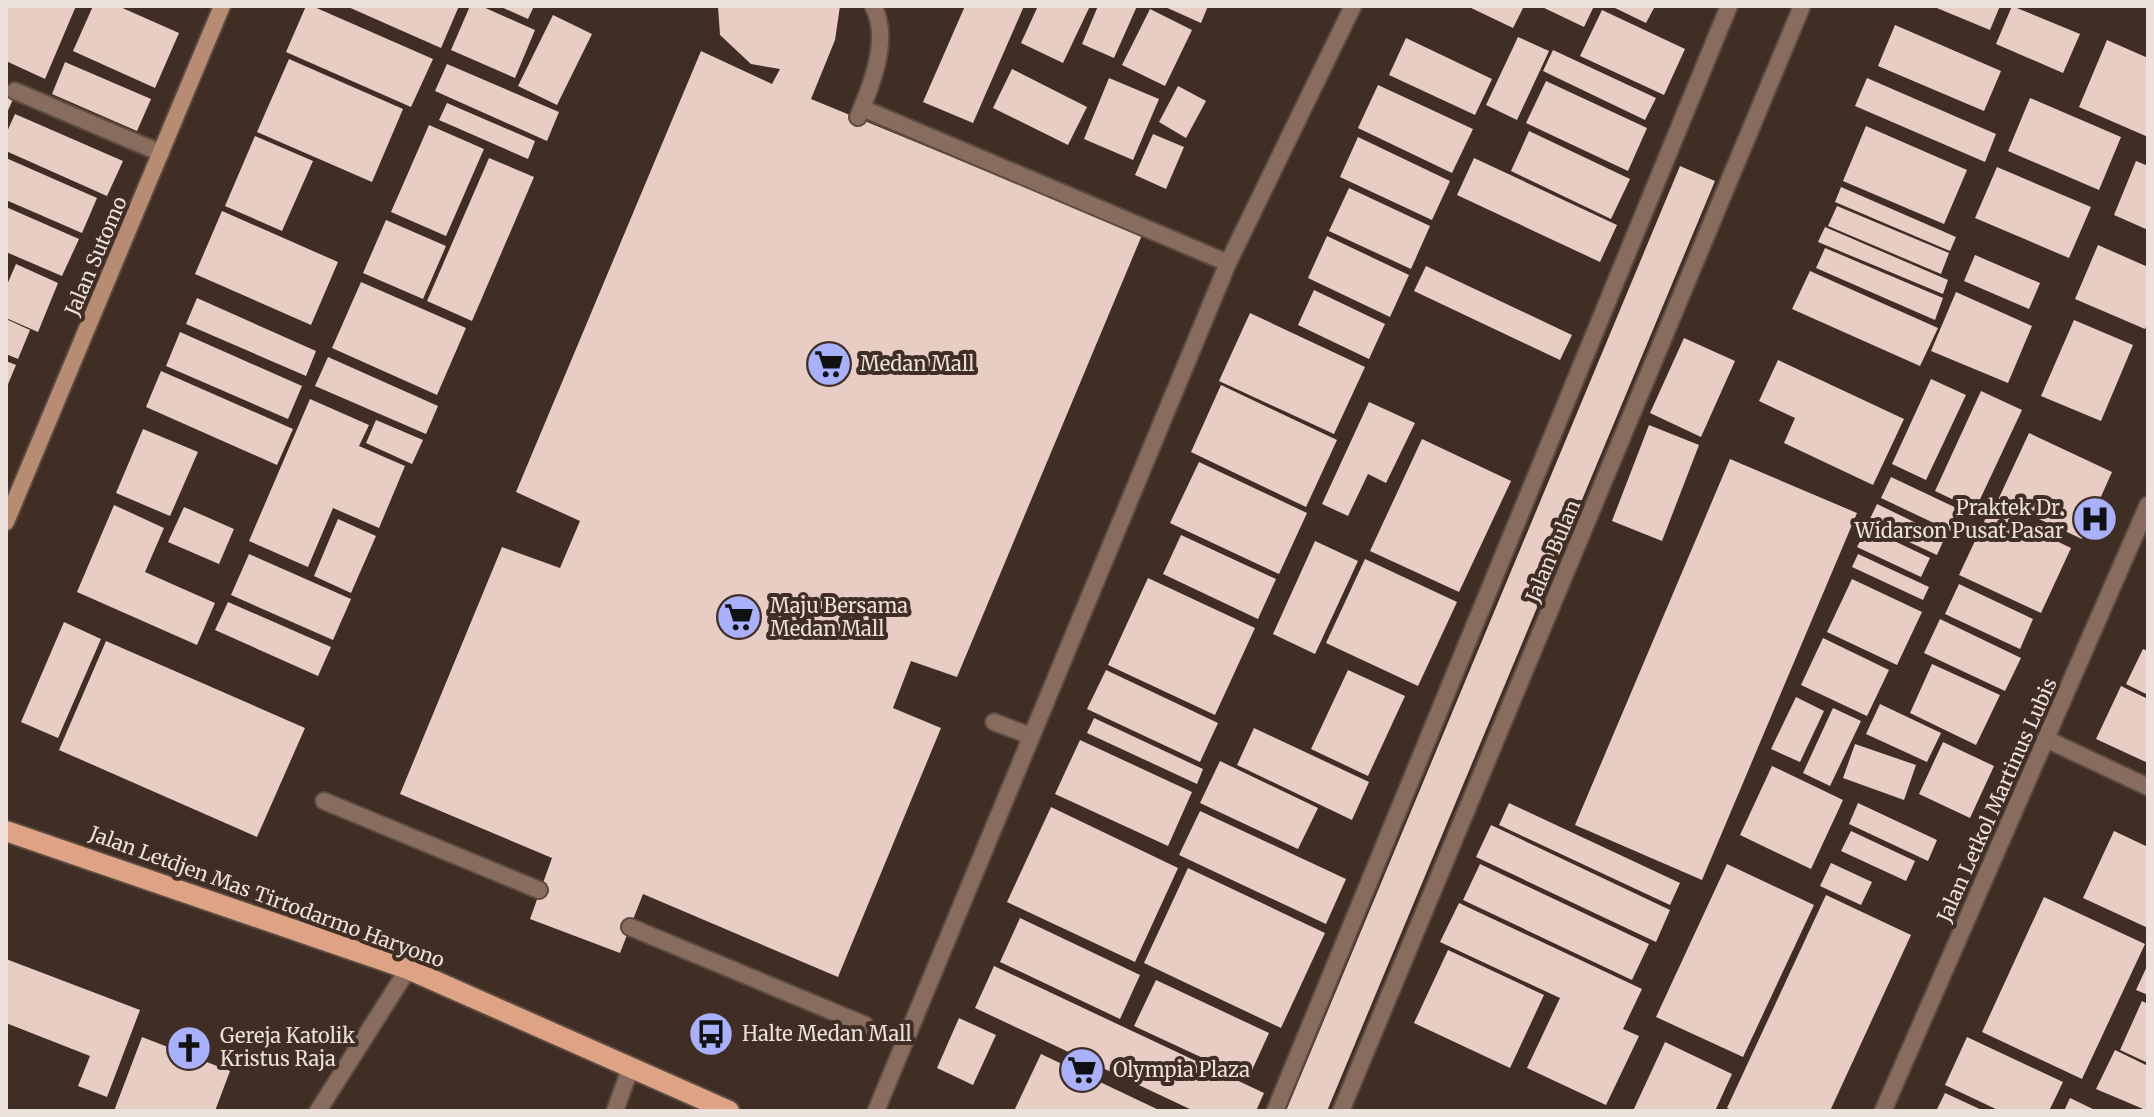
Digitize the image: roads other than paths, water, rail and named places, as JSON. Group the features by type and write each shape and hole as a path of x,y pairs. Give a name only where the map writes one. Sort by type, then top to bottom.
{"main road":[{"name":"Jalan Sutomo","path":"8,511 222,6"},
{"name":"Jalan Letdjen Mas Tirtodarmo Haryono","path":"6,831 408,969 729,1111"}],"street":[{"path":"873,6 880,39 860,113 1228,263"},
{"path":"876,1111 1228,263 1353,6"},
{"path":"1275,1111 1729,6"},
{"name":"Jalan Bulan","path":"1341,1111 1802,6"},
{"path":"15,91 161,153"},
{"name":"Jalan Letkol Martinus Lubis","path":"1883,1111 2148,505"},
{"path":"994,722 1031,736"},
{"path":"2046,739 2148,787"},
{"path":"324,801 539,890"},
{"path":"630,927 865,1025"},
{"path":"318,1111 408,969"},
{"path":"615,1111 630,1069"}],"place":[{"name":"Medan Mall","path":"829,364"},
{"name":"Praktek Dr. Widarson Pusat Pasar","path":"2095,519"},
{"name":"Maju Bersama Medan Mall","path":"739,617"},
{"name":"Halte Medan Mall","path":"711,1034"},
{"name":"Gereja Katolik Kristus Raja","path":"189,1048"},
{"name":"Olympia Plaza","path":"1082,1070"}]}
